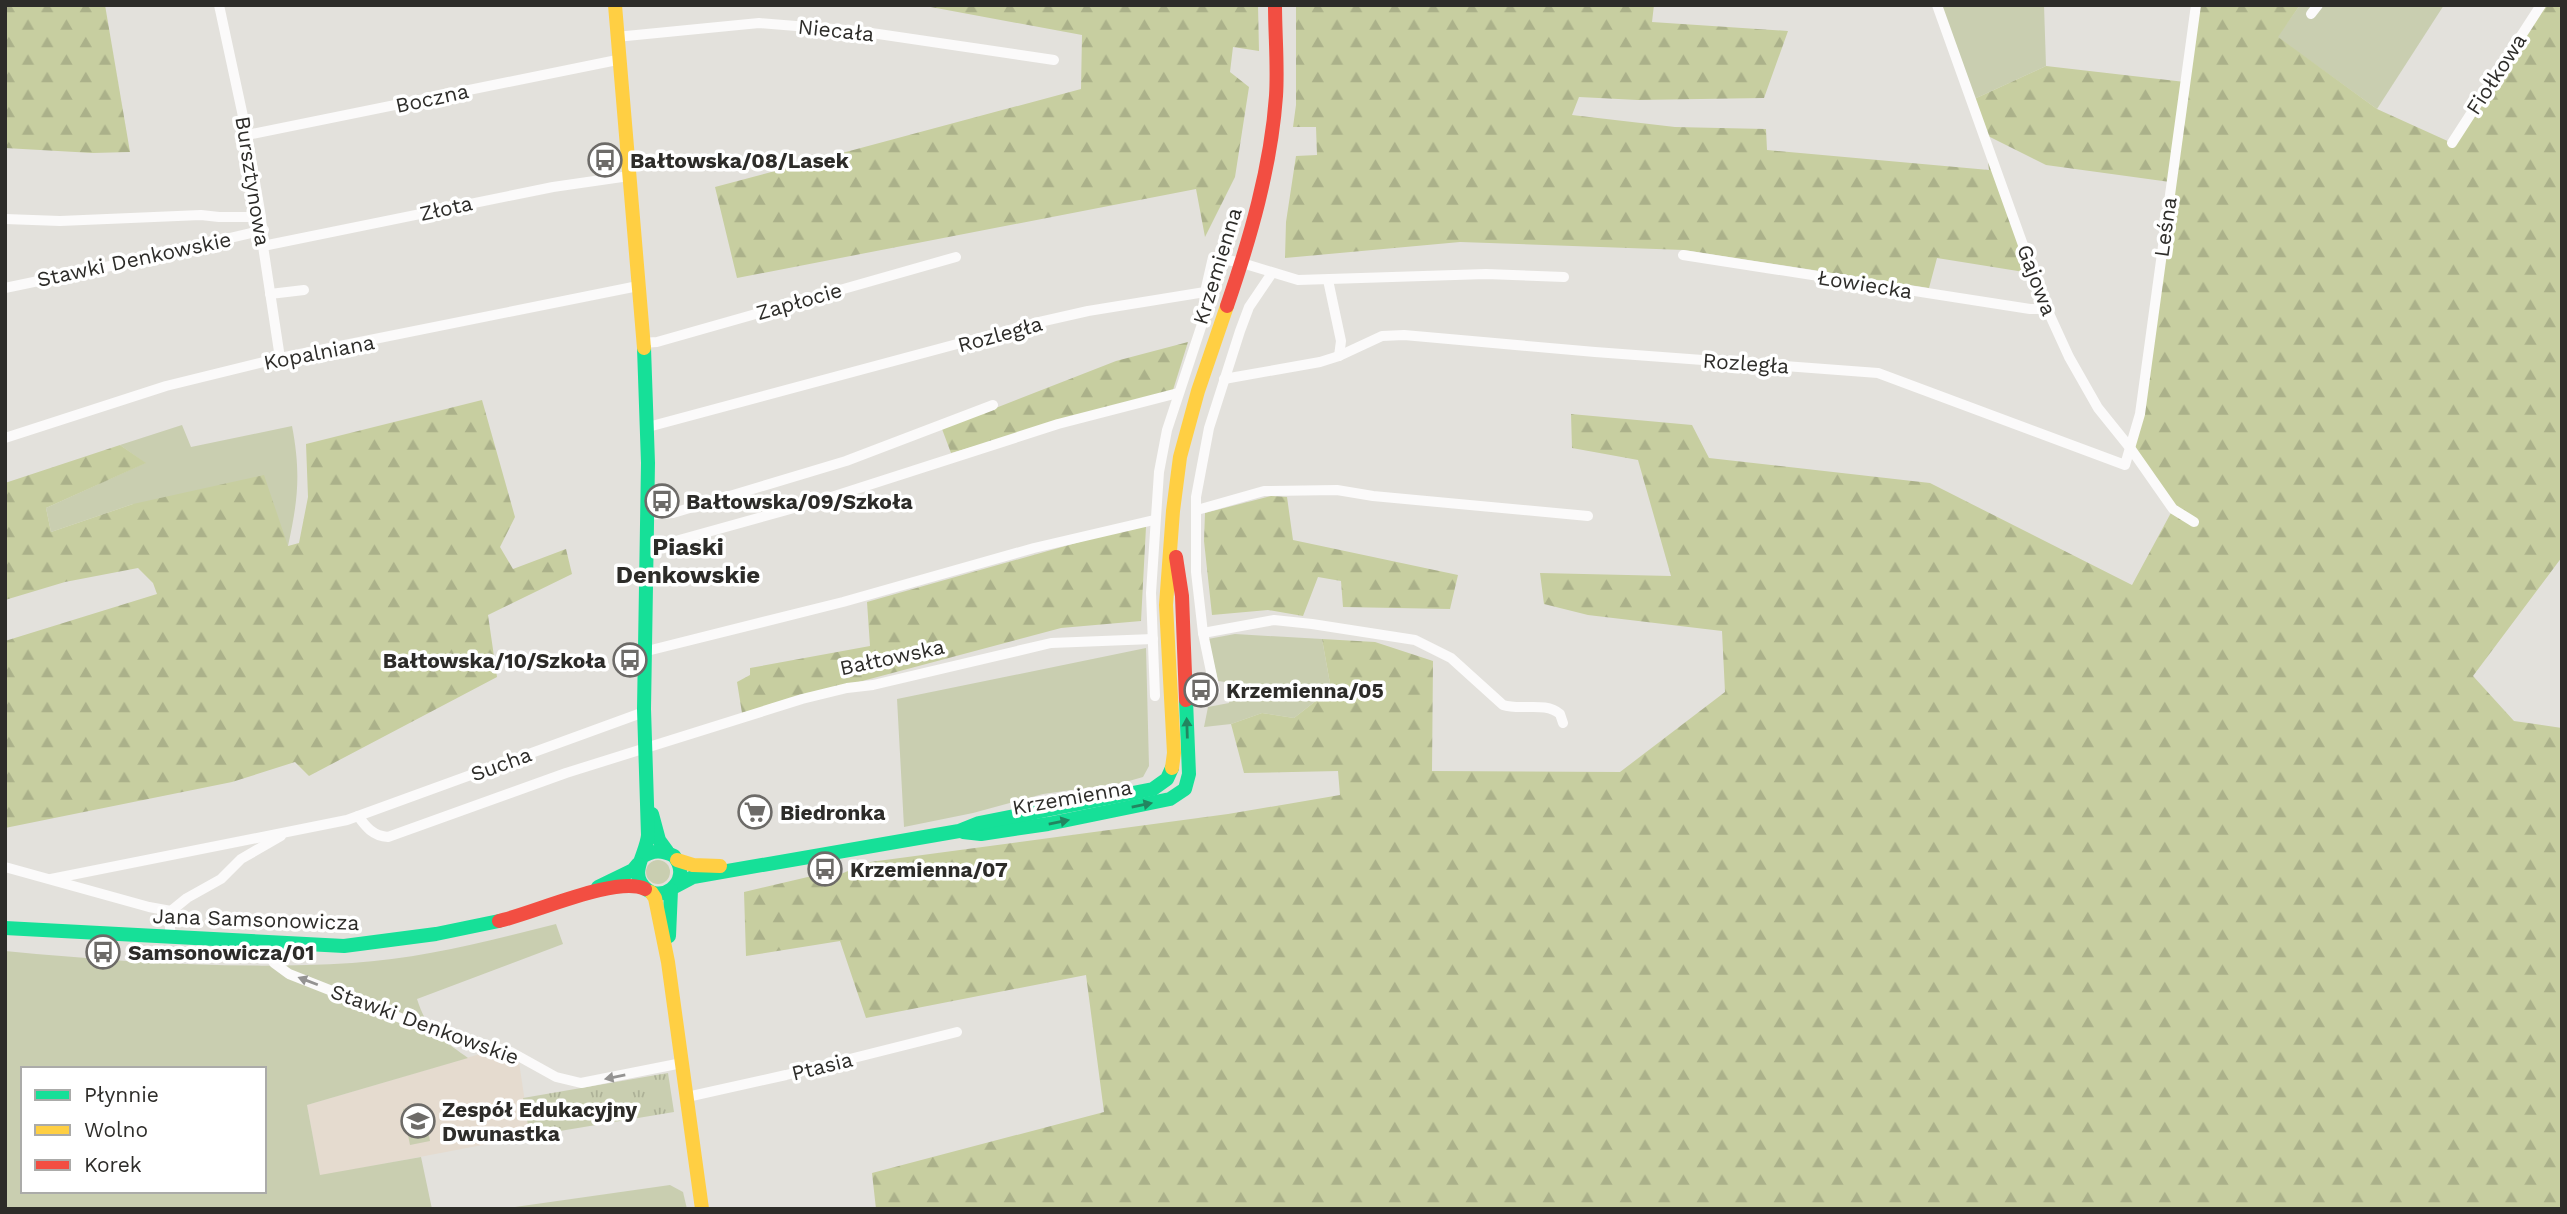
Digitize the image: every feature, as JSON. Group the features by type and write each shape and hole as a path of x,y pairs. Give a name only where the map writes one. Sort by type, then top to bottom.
{"main road":[{"path":"615,5 617,60 629,176 648,426 649,543 644,712 647,845 640,861 638,877 655,898 668,961 702,1209"},
{"name":"Krzemienna","path":"673,888 693,877 735,869 959,831 981,834 1048,824 1170,799 1185,789 1189,774 1182,596 1173,534 1173,511 1180,457 1198,391 1242,263 1265,171 1276,96 1276,5"},
{"path":"645,792 659,840 672,855 681,873 673,888 668,961"},
{"path":"640,861 653,850 672,855"},
{"name":"Krzemienna","path":"672,855 693,865 735,869"},
{"name":"Jana Samsonowicza","path":"5,928 344,946 436,934 508,919 584,894 633,870 640,861"},
{"name":"Jana Samsonowicza","path":"584,894 628,886 639,886 648,890"},
{"path":"648,890 658,894 673,888"}],"street":[{"name":"Bursztynowa","path":"219,5 264,230 263,246 280,358"},
{"name":"Gajowa","path":"1937,5 2047,309 2069,357 2098,408 2173,509 2194,522"},
{"name":"Leśna","path":"2131,449 2140,414 2196,5"},
{"name":"Fiołkowa","path":"2452,144 2541,5"},
{"name":"Niecała","path":"616,37 759,23 858,31 1054,60"},
{"name":"Boczna","path":"247,135 617,60"},
{"name":"Złota","path":"263,246 553,187 629,176"},
{"path":"5,219 60,221 201,215 261,217"},
{"name":"Stawki Denkowskie","path":"5,288 264,230"},
{"name":"Łowiecka","path":"1683,255 2030,309 2047,309"},
{"name":"Zapłocie","path":"642,343 657,342 956,257"},
{"path":"1155,696 1151,593 1154,520 1161,462 1178,393 1202,324 1205,292 1213,257 1298,280 1486,274 1564,277"},
{"path":"1215,691 1203,633 1196,572 1196,497 1200,467 1224,379 1249,307 1272,273"},
{"path":"1328,279 1340,341 1339,356"},
{"name":"Kopalniana","path":"5,438 166,386 280,358 617,288 638,286"},
{"path":"270,294 304,290"},
{"name":"Rozległa","path":"648,426 1035,323 1088,311 1205,292"},
{"name":"Rozległa","path":"1224,379 1339,356 1382,336 1404,335 1878,373 2125,465 2131,449"},
{"path":"649,543 672,542 819,501 1058,424 1178,393"},
{"path":"648,515 673,513 846,461 993,405"},
{"path":"1197,510 1264,491 1338,490 1373,496 1588,516"},
{"path":"647,652 843,602 1034,548 1154,520"},
{"path":"1203,633 1274,620 1415,640 1451,658 1503,705 1514,708 1548,707 1560,714 1563,723"},
{"name":"Bałtowska","path":"358,816 371,832 388,837 566,773 802,699 1051,643 1153,639"},
{"name":"Sucha","path":"295,831 358,816 644,712"},
{"path":"51,879 295,831"},
{"path":"171,938 171,911 187,898 221,879 241,859 295,831"},
{"path":"5,867 171,911"},
{"name":"Stawki Denkowskie","path":"262,943 274,963 289,974 431,1030 511,1052 556,1077 581,1083 682,1063"},
{"name":"Ptasia","path":"687,1097 786,1076 957,1032"}],"shaded area":[{"name":"Zespół Edukacyjny Dwunastka","path":"490,1051 519,1062 530,1136 320,1176 307,1105"}],"green space":[{"path":"5,5 105,5 130,152 93,153 5,148"},
{"path":"920,5 1258,5 1259,51 1233,47 1230,72 1249,87 1235,177 1205,237 1196,189 737,278 715,187 1081,89 1082,35"},
{"path":"1296,5 1654,5 1652,22 1788,31 1764,98 1638,100 1579,97 1572,115 1675,127 1766,129 1767,150 1989,170 1985,135 1972,100 2046,66 2185,82 2196,5 2300,5 2278,37 2377,109 2452,143 2541,5 2562,5 2562,557 2473,676 2514,721 2562,728 2562,1209 876,1209 872,1173 1104,1112 1086,975 866,1018 840,941 746,956 744,892 812,876 831,878 870,862 1228,814 1340,795 1338,771 1244,773 1231,724 1262,713 1294,718 1331,689 1322,639 1375,642 1433,661 1432,771 1620,772 1725,692 1722,631 1588,615 1544,604 1540,573 1671,576 1638,460 1572,448 1571,414 1692,425 1709,458 1930,483 2132,585 2173,509 2131,449 2170,182 2046,165 1986,135 2047,309 2024,272 1937,258 1929,288 1684,250 1460,242 1285,258 1286,222 1296,156 1317,155 1316,127 1293,127 1296,105"},
{"path":"1937,5 2044,5 2046,66 1972,100"},
{"path":"2300,5 2444,5 2377,109 2277,37"},
{"path":"1188,342 1173,390 951,453 942,429 1116,361"},
{"path":"482,400 515,517 500,547 513,569 566,549 572,574 488,615 497,677 309,776 295,762 232,782 5,828 5,641 157,594 153,583 138,568 65,582 5,600 5,483 120,445 146,463 46,508 51,532 133,504 264,475 288,546 299,543 308,497 306,444"},
{"path":"182,425 191,447 292,426 297,458 297,486 288,546 133,504 51,532 46,508 145,463 120,445"},
{"path":"1271,496 1287,497 1293,540 1458,575 1450,609 1343,607 1341,581 1318,577 1303,616 1268,610 1212,615 1204,541 1205,513"},
{"path":"1143,524 1146,527 1141,621 1061,628 742,713 737,682 750,675 750,668 870,646 867,602"},
{"path":"1235,634 1322,639 1331,689 1294,718 1262,713 1231,724 1204,727 1208,707 1229,703 1232,683 1218,681 1208,639"},
{"path":"1146,648 1149,766 1143,777 1122,783 1043,794 973,813 904,827 897,699"},
{"path":"658,860 669,867 670,872 663,883 658,884 647,877 646,872 653,861"},
{"path":"556,924 563,944 417,999 431,1027 443,1040 468,1058 307,1105 320,1175 421,1157 432,1209 5,1209 5,951 178,964 265,966 378,961 455,948"},
{"path":"668,1073 674,1112 530,1136 523,1098"},
{"path":"423,1105 430,1141 410,1145 403,1109"},
{"path":"670,1185 683,1192 687,1209 501,1209"}],"traffic: fast":[{"path":"642,857 658,852 674,856 679,866 677,883 664,893 656,893 641,883 638,872 639,866 648,835 644,709 648,463 644,348"},
{"path":"963,832 981,834 1048,824 1170,799 1185,789 1189,774 1186,700"},
{"path":"676,886 693,877 959,831 979,823 1153,789 1167,779 1172,768"},
{"path":"652,814 659,840 667,851"},
{"path":"598,887 633,870 638,864"},
{"path":"669,936 671,890"},
{"path":"5,928 344,946 436,934 499,921"}],"traffic: slow":[{"path":"615,5 644,348"},
{"path":"1172,768 1174,753 1166,605 1173,511 1180,457 1198,391 1227,306"},
{"path":"677,860 693,865 720,866"},
{"path":"651,892 655,898 668,962 702,1209"}],"traffic: jam":[{"path":"1227,306 1251,229 1269,149 1277,85 1275,5"},
{"path":"1176,557 1182,596 1186,700"},
{"path":"499,921 595,891 632,886 645,889"}],"place":[{"name":"Bałtowska/08/Lasek","path":"605,160"},
{"name":"Bałtowska/09/Szkoła","path":"662,501"},
{"name":"Bałtowska/10/Szkoła","path":"630,660"},
{"name":"Krzemienna/05","path":"1201,690"},
{"name":"Biedronka","path":"755,812"},
{"name":"Krzemienna/07","path":"825,869"},
{"name":"Samsonowicza/01","path":"103,952"},
{"name":"Zespół Edukacyjny Dwunastka","path":"418,1121"}],"district":[{"name":"Piaski Denkowskie","path":"688,561"}]}
